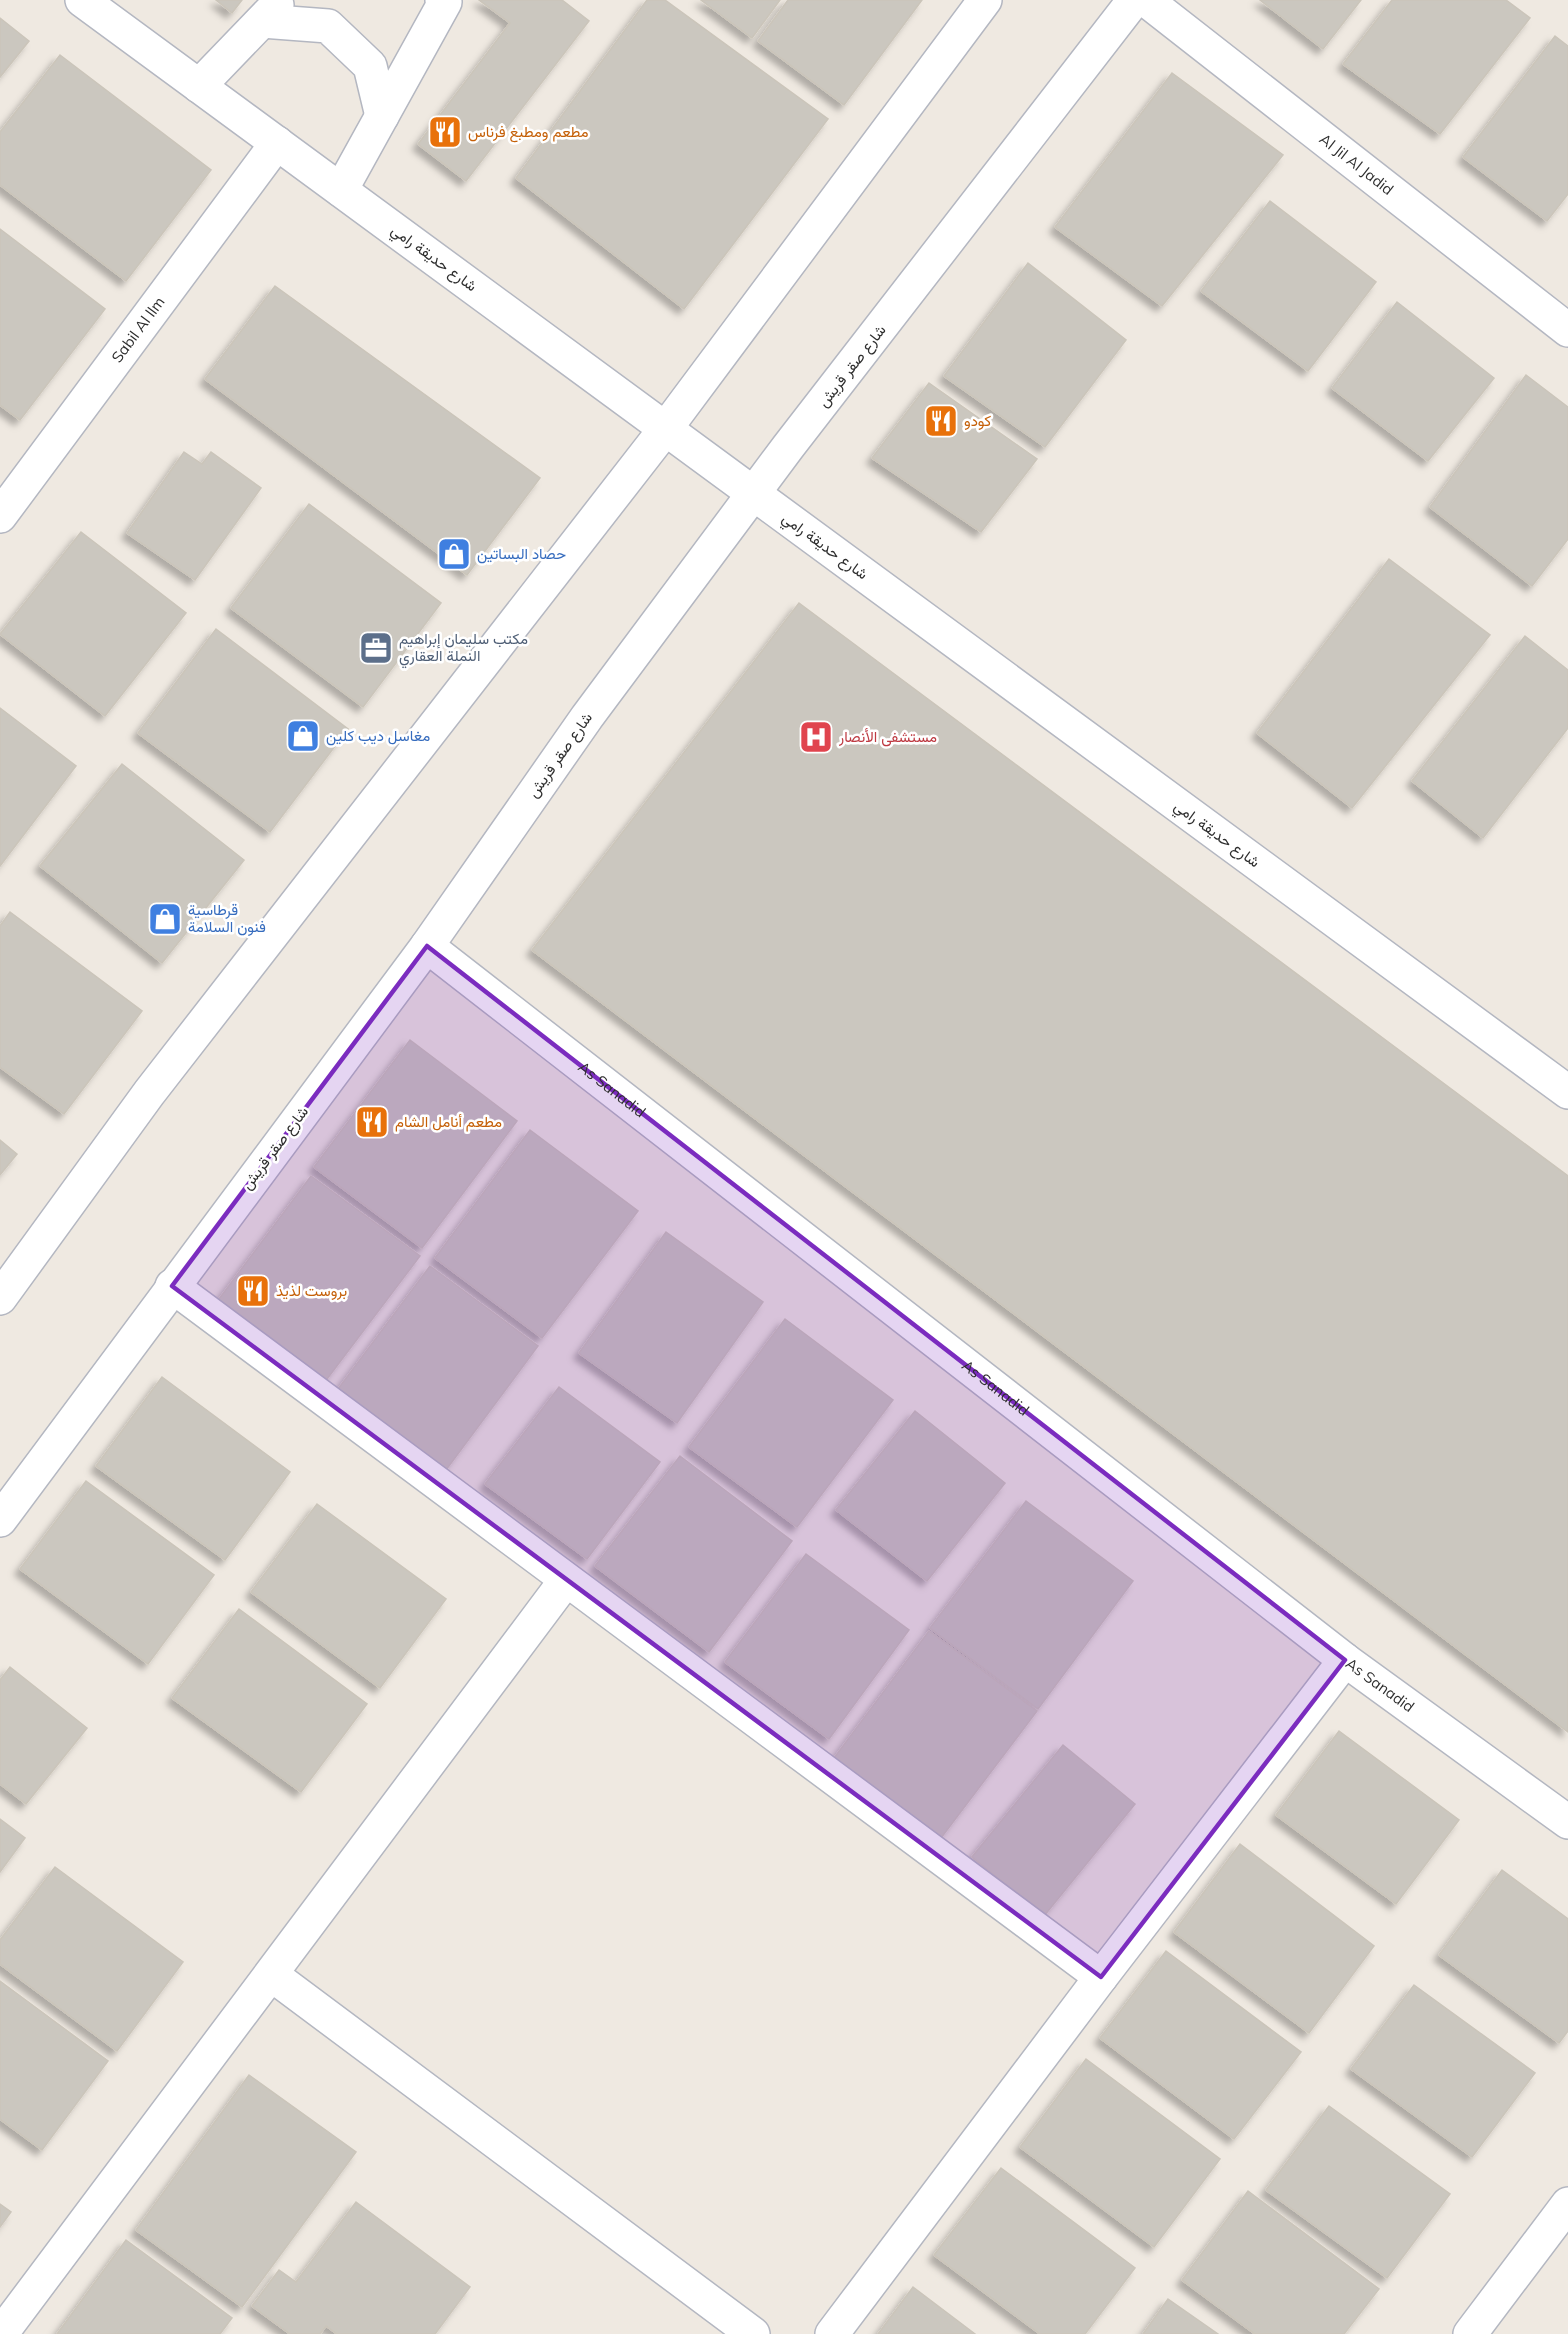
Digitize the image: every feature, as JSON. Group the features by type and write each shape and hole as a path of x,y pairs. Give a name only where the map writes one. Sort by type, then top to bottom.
{"street":[{"name":"شارع حديقة رامي","path":"82,0 1568,1092"},
{"path":"341,190 445,2 442,0"},
{"path":"0,1298 149,1093 666,429 985,0"},
{"name":"شارع صقر قريش","path":"0,1520 427,946 587,717 754,494 1134,0"},
{"name":"Al Jil Al Jadid","path":"1146,0 1568,330"},
{"path":"199,86 272,11 328,26 370,66 382,116"},
{"name":"Sabil Al llm","path":"0,516 277,143"},
{"name":"As Sanadid","path":"427,946 1345,1660 1568,1822"},
{"path":"172,1286 1101,1977"},
{"path":"1,2334 566,1580"},
{"path":"832,2334 1101,1977 1345,1660"},
{"path":"272,1975 753,2334"},
{"path":"1470,2334 1568,2204"}],"highlighted area":[{"path":"427,946 1345,1660 1101,1977 172,1286"}],"building":[{"path":"216,0 242,0 232,13"},
{"path":"479,0 562,0 589,21 466,181 418,144 510,23"},
{"path":"647,0 665,0 828,119 684,309 516,178"},
{"path":"701,0 780,0 752,38"},
{"path":"788,0 922,0 844,105 758,41"},
{"path":"1260,0 1361,0 1323,49"},
{"path":"1392,0 1506,0 1530,18 1440,134 1343,64"},
{"path":"0,18 29,41 0,77"},
{"path":"1555,36 1568,46 1568,194 1547,221 1463,157"},
{"path":"60,55 211,170 126,281 0,185 0,132"},
{"path":"1172,73 1283,155 1162,306 1055,227"},
{"path":"1270,201 1376,282 1308,371 1201,291"},
{"path":"0,229 105,309 20,420 0,405"},
{"path":"1028,263 1126,340 1045,447 944,376"},
{"path":"275,286 540,478 467,575 205,379"},
{"path":"1397,302 1494,378 1428,461 1332,388"},
{"path":"1526,375 1568,407 1568,539 1532,586 1430,507"},
{"name":"كودو","path":"929,383 1037,459 981,532 872,458"},
{"path":"184,452 202,464 211,452 261,488 195,580 127,533"},
{"path":"309,504 441,603 363,707 231,608"},
{"path":"81,532 186,613 105,716 0,634"},
{"path":"1389,559 1490,635 1352,808 1257,733"},
{"path":"799,603 1568,1176 1568,1732 532,950"},
{"path":"216,629 348,729 270,832 138,733"},
{"path":"1525,636 1568,670 1568,728 1483,838 1412,781"},
{"path":"0,708 76,766 0,866"},
{"path":"122,764 244,860 162,963 40,866"},
{"path":"10,912 142,1011 64,1114 0,1067 0,926"},
{"path":"410,1040 517,1121 422,1248 314,1167"},
{"path":"530,1130 638,1211 542,1338 435,1258"},
{"path":"0,1140 17,1154 0,1175"},
{"path":"311,1176 420,1256 324,1383 216,1303"},
{"path":"666,1232 763,1302 677,1423 579,1353"},
{"path":"430,1266 538,1346 443,1474 335,1393"},
{"path":"785,1319 893,1400 797,1527 689,1447"},
{"path":"162,1377 290,1472 225,1560 96,1466"},
{"path":"559,1387 660,1462 587,1559 485,1484"},
{"path":"915,1411 1005,1483 927,1581 836,1510"},
{"path":"680,1456 792,1541 709,1652 595,1566"},
{"path":"86,1481 214,1575 148,1664 20,1569"},
{"path":"1026,1501 1133,1581 1038,1709 930,1628"},
{"path":"317,1504 446,1599 380,1688 251,1592"},
{"path":"806,1554 909,1630 829,1739 725,1662"},
{"path":"239,1609 367,1704 301,1792 172,1698"},
{"path":"929,1631 1037,1711 941,1838 834,1758"},
{"path":"10,1667 87,1728 26,1804 0,1784 0,1680"},
{"path":"1339,1731 1459,1820 1396,1904 1276,1815"},
{"path":"1063,1745 1135,1804 1044,1916 972,1857"},
{"path":"0,1819 25,1838 0,1872"},
{"path":"1240,1844 1374,1946 1309,2033 1174,1932"},
{"path":"55,1867 183,1962 117,2051 0,1964 0,1940"},
{"path":"1502,1870 1568,1919 1568,2031 1559,2043 1439,1955"},
{"path":"1166,1951 1301,2052 1234,2139 1100,2038"},
{"path":"0,1981 108,2061 42,2150 0,2119"},
{"path":"1414,1985 1535,2073 1472,2157 1351,2069"},
{"path":"1086,2059 1220,2159 1154,2247 1020,2147"},
{"path":"249,2075 356,2152 242,2307 136,2230"},
{"path":"1329,2106 1450,2194 1387,2278 1266,2190"},
{"path":"1001,2168 1135,2268 1085,2334 1040,2334 934,2255"},
{"path":"1248,2191 1379,2289 1344,2334 1255,2334 1182,2280"},
{"path":"356,2202 470,2287 435,2334 337,2334 326,2326 320,2334 290,2334 252,2306 279,2270 296,2282"},
{"path":"0,2204 11,2212 0,2227"},
{"path":"126,2240 232,2318 220,2334 57,2334"},
{"path":"913,2287 975,2334 878,2334"},
{"path":"1168,2299 1218,2334 1143,2334"}],"place":[{"name":"مطعم ومطبغ فرناس","path":"445,132"},
{"name":"كودو","path":"941,421"},
{"name":"حصاد البساتين","path":"454,554"},
{"name":"مكتب سليمان إبراهيم النملة العقاري","path":"376,648"},
{"name":"مغاسل ديب كلين","path":"303,736"},
{"name":"مستشفى الأنصار","path":"816,737"},
{"name":"قرطاسية فنون السلامة","path":"165,919"},
{"name":"مطعم أنامل الشام","path":"372,1122"},
{"name":"بروست لذيذ","path":"253,1291"}]}
